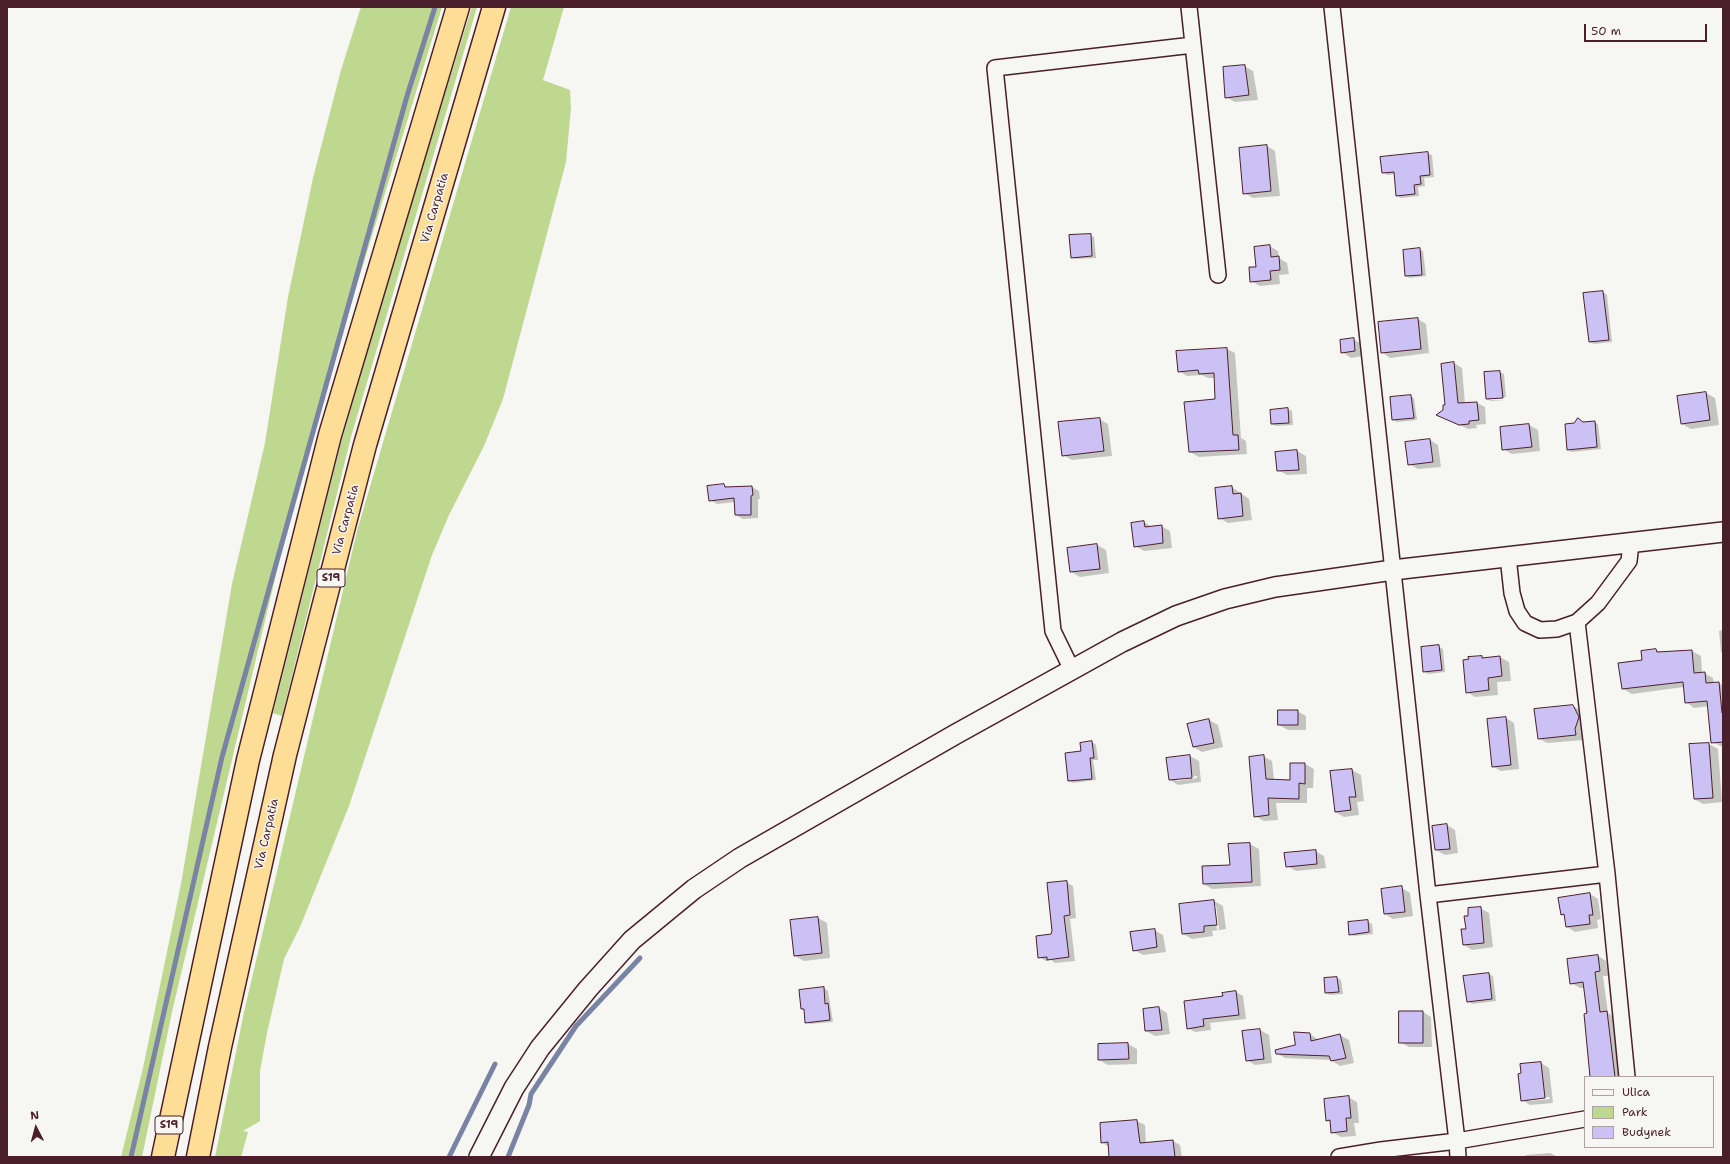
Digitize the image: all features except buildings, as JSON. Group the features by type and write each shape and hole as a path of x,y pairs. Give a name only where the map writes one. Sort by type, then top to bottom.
{"highway":[{"name":"S19","path":"163,1157 248,760 330,435 458,7"},
{"name":"Via Carpatia","path":"198,1157 220,1047 285,755 365,445 494,7"}],"street":[{"path":"1189,7 1218,275"},
{"path":"1332,7 1428,895 1458,1157"},
{"path":"1072,670 1053,632 995,68 1193,45"},
{"path":"479,1157 514,1088 540,1048 588,989 632,940 694,889 747,854 1122,642 1176,616 1225,599 1275,587 1393,570 1723,532"},
{"path":"1508,557 1512,593 1517,612 1525,623 1540,630 1557,629 1577,622 1598,603 1629,561 1631,543"},
{"path":"1577,622 1607,874 1627,1076"},
{"path":"1428,895 1607,874"},
{"path":"1339,1157 1381,1150 1457,1141 1584,1119"}],"green space":[{"path":"361,7 442,7 303,461 172,1012 142,1157 121,1157 143,1068 181,884 232,584 265,443 288,297 313,178 341,70"},
{"path":"472,7 477,7 351,437 282,716 273,713 342,439 407,215"},
{"path":"511,7 564,7 543,80 570,90 571,108 566,162 503,399 484,446 449,515 432,555 349,806 300,927 284,959 260,1071 260,1121 243,1131 248,1132 241,1157 215,1157 244,1012 357,531"}],"waterway":[{"path":"131,1157 222,757 407,96 435,7"},
{"path":"508,1157 529,1105 531,1094 576,1026 640,958"},
{"path":"449,1157 495,1064"}]}
